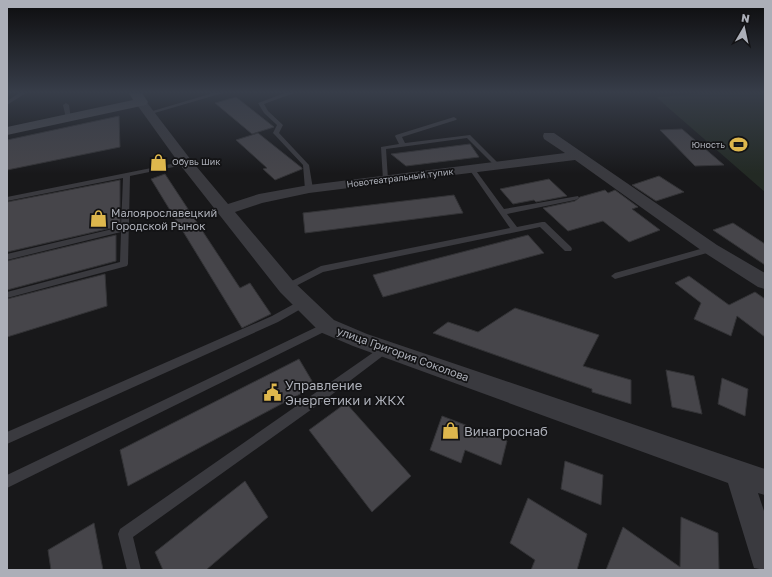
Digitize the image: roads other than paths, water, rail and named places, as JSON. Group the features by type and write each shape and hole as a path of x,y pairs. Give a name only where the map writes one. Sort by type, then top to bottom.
{"main road":[{"path":"7,131 41,120"}],"street":[{"name":"улица Григория Соколова","path":"155,120 224,210 287,287 327,326 384,349 738,474 765,482"},
{"path":"549,136 711,249 765,282"},
{"name":"Новотеатральный тупик","path":"224,210 259,199 309,189 578,156"},
{"path":"738,474 765,557"}],"lane":[{"path":"275,120 280,125 276,133 306,165 309,189"},
{"path":"403,145 398,136 451,120"},
{"path":"385,179 384,148 468,136 498,166"},
{"path":"7,199 186,162"},
{"path":"472,169 515,230"},
{"path":"7,294 124,264 128,174"},
{"path":"503,212 575,198"},
{"path":"287,287 321,269 542,224 568,249"},
{"path":"7,257 125,229"},
{"path":"615,276 711,249"},
{"path":"7,438 275,319 303,303"},
{"path":"7,482 327,326"},
{"path":"134,570 125,534 322,395 384,349"}],"place":[{"name":"Юность","path":"738,145"},
{"name":"Обувь Шик","path":"159,162"},
{"name":"Малоярославецкий Городской Рынок","path":"98,219"},
{"name":"Управление Энергетики и ЖКХ","path":"272,392"},
{"name":"Винагроснаб","path":"451,431"}]}
